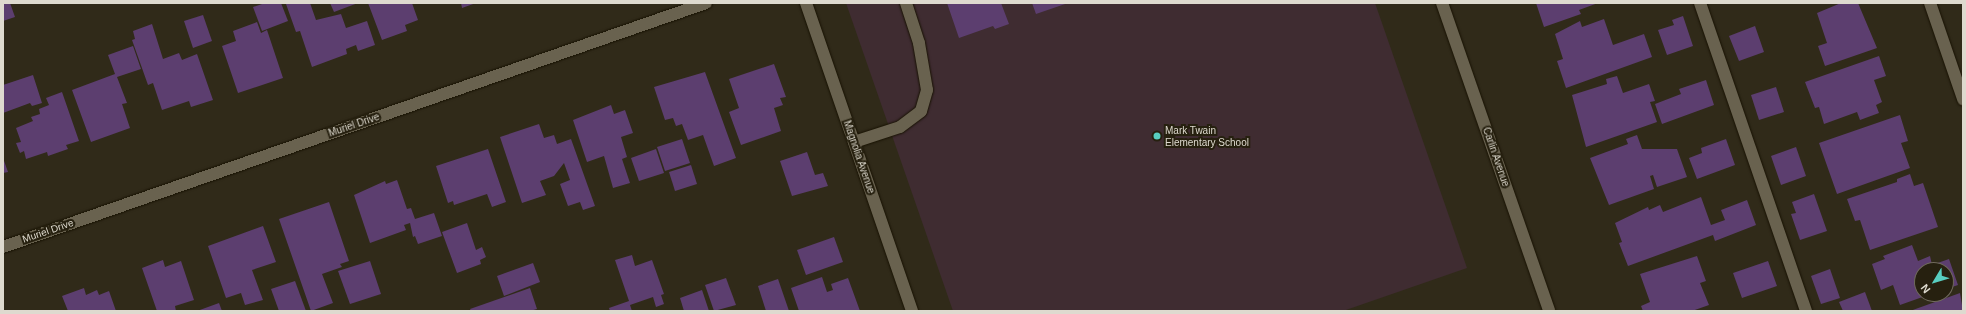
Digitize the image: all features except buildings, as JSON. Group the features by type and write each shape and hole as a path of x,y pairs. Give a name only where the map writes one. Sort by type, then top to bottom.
{"street":[{"name":"Muriel Drive","path":"3,247 706,3"},
{"name":"Magnolia Avenue","path":"806,3 912,311"},
{"path":"854,142 900,127 921,111 927,90 919,43 906,3"},
{"name":"Carlin Avenue","path":"1442,3 1549,311"},
{"path":"1700,3 1806,311"},
{"path":"1930,3 1963,99"}],"shaded area":[{"name":"Mark Twain Elementary School","path":"846,3 1375,3 1467,268 1343,311 953,311"}],"place":[{"name":"Mark Twain Elementary School","path":"1157,136"}]}
